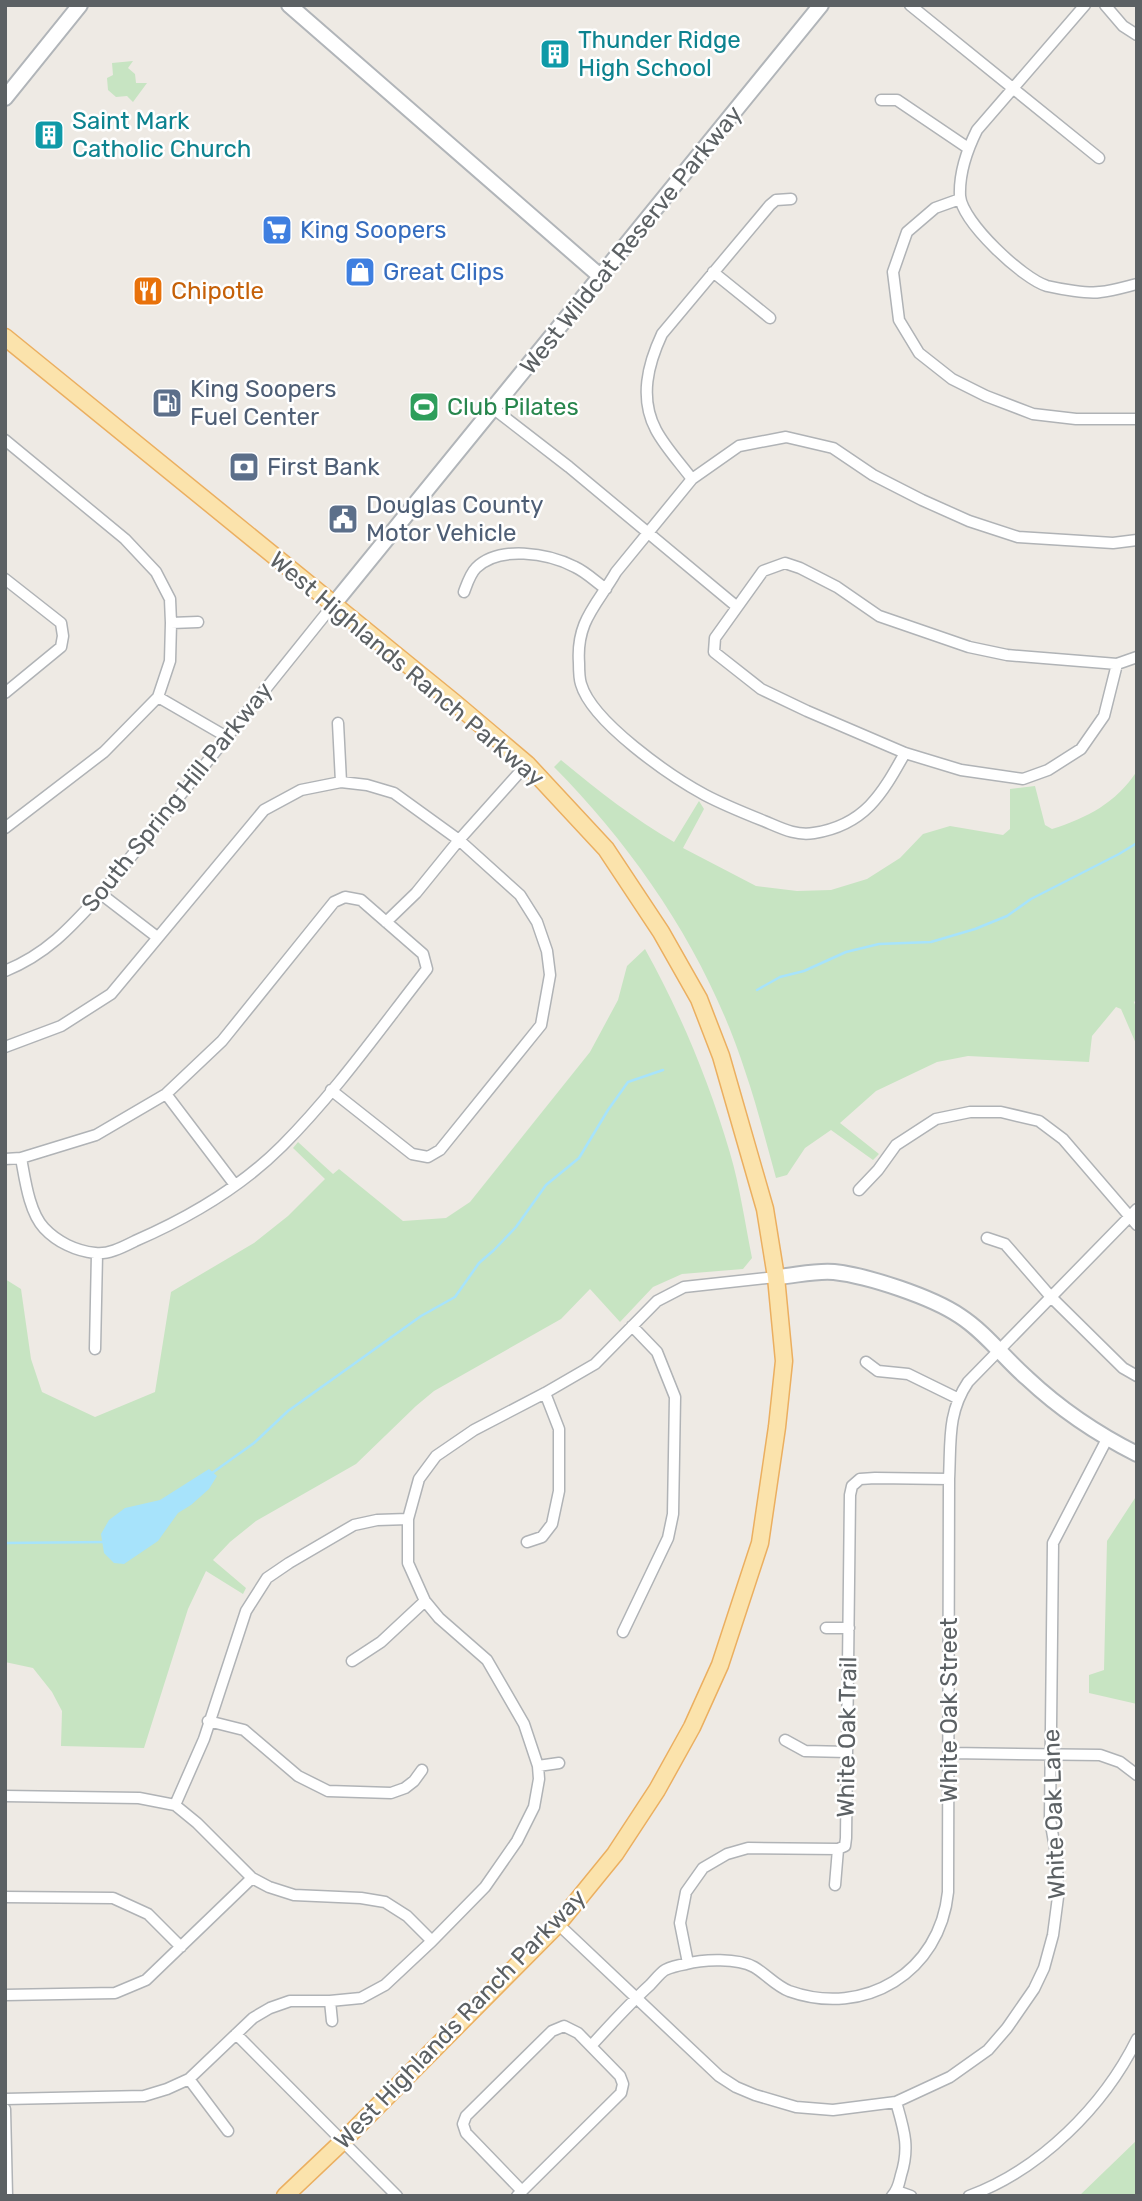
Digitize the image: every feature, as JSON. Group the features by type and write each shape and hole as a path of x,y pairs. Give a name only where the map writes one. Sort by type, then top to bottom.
{"main road":[{"name":"West Highlands Ranch Parkway","path":"5,337 527,764 606,849 661,932 698,999 722,1056 765,1209 776,1277 784,1361 760,1543 720,1665 692,1727 657,1790 615,1854 558,1924 285,2196"}],"street":[{"path":"5,98 80,5"},
{"path":"289,5 600,276"},
{"name":"West Wildcat Reserve Parkway","path":"333,604 821,5"},
{"path":"910,5 1099,158"},
{"path":"1085,5 977,130 968,148 960,199 979,232 1004,258 1045,286 1098,293 1137,285"},
{"path":"1105,5 1122,26 1137,36"},
{"path":"881,100 898,100 968,148"},
{"path":"692,478 655,429 648,404 646,377 654,351 662,334 770,205 776,200 791,199"},
{"path":"960,199 935,208 907,232 893,272 899,320 919,353 952,379 986,396 1033,414 1076,419 1137,419"},
{"path":"713,272 770,318"},
{"path":"494,409 569,467 736,606"},
{"path":"905,753 887,785 862,816 816,833 797,834 704,794 621,736 595,710 580,684 578,646 587,614 616,572 692,478 739,446 786,437 834,448 873,475 922,500 969,521 1018,537 1113,543 1137,540"},
{"path":"5,440 125,539 156,572 170,599 172,623 170,661 158,697 104,752 5,828"},
{"path":"464,592 467,581 477,567 502,554 537,554 575,567 606,589"},
{"path":"1117,664 1104,716 1082,749 1048,769 1023,779 961,770 905,753 761,689 713,652 715,638 762,571 785,564 800,568 837,587 879,616 969,648 1007,655 1117,664 1137,657"},
{"path":"5,579 61,624 64,636 61,647 5,693"},
{"name":"South Spring Hill Parkway","path":"5,971 34,958 66,932 101,894 333,604"},
{"path":"172,623 198,622"},
{"path":"158,697 227,737"},
{"path":"338,723 341,782"},
{"path":"386,922 416,893 527,764"},
{"path":"5,1047 61,1026 111,994 264,810 301,790 341,782 367,785 394,793 459,840 520,895 537,922 547,951 550,975 541,1024 440,1150 428,1157 412,1154 331,1090"},
{"path":"101,894 157,937"},
{"path":"5,1159 21,1158 96,1135 166,1094 222,1041 334,902 345,897 361,900 424,954 427,970 331,1090 281,1147 235,1185 184,1217 118,1249 97,1254 67,1246 42,1227 29,1200 21,1158"},
{"path":"166,1094 235,1185"},
{"path":"859,1190 896,1145 936,1119 970,1112 1000,1112 1038,1121 1063,1139 1137,1225"},
{"name":"White Oak Street","path":"591,2046 635,1998 666,1970 688,1963 721,1960 752,1966 787,1991 828,1999 865,1996 902,1977 914,1967 935,1938 947,1904 949,1479 951,1422 957,1398 968,1382 1137,1209"},
{"path":"987,1238 1004,1244 1051,1297 1123,1368 1137,1376"},
{"path":"95,1349 97,1254"},
{"path":"5,2099 144,2096 167,2089 188,2079 253,2018 281,2004 290,2001 361,1998 385,1985 485,1887 517,1841 534,1807 539,1779 538,1766 524,1724 487,1660 439,1618 425,1601 408,1563 408,1519 419,1479 436,1456 474,1430 595,1364 657,1301 684,1287 833,1272 913,1293 960,1316 1065,1410 1107,1439 1137,1454"},
{"path":"623,1632 668,1538 673,1514 675,1397 657,1352 632,1326"},
{"path":"866,1362 878,1371 908,1374 957,1398"},
{"path":"527,1542 542,1537 552,1524 559,1491 559,1429 545,1393"},
{"name":"White Oak Lane","path":"558,1924 719,2076 755,2095 796,2107 833,2110 896,2102 950,2077 988,2050 1022,2008 1044,1968 1053,1935 1058,1896 1057,1860 1050,1819 1053,1543 1107,1439"},
{"name":"White Oak Trail","path":"835,1885 838,1849 845,1846 846,1838 852,1486 860,1479 949,1479"},
{"path":"175,1805 204,1739 246,1611 267,1578 355,1525 377,1520 408,1519"},
{"path":"352,1661 381,1642 425,1601"},
{"name":"White Oak Trail","path":"826,1628 849,1628"},
{"path":"208,1721 244,1730 298,1776 328,1791 391,1793 405,1788 422,1770"},
{"path":"785,1740 805,1751 847,1752"},
{"path":"949,1753 1100,1755 1120,1762 1137,1774"},
{"path":"538,1766 559,1763"},
{"path":"5,1797 139,1798 175,1805 252,1878 269,1887 294,1895 361,1898 385,1902 407,1916 432,1941"},
{"path":"688,1963 680,1923 686,1892 702,1868 727,1854 748,1848 838,1849"},
{"path":"5,1995 115,1993 146,1980 252,1878"},
{"path":"5,1897 113,1898 148,1914 181,1947"},
{"path":"330,2001 332,2021"},
{"path":"564,2026 578,2033 620,2076 623,2084 621,2093 520,2193 466,2133 463,2124 466,2116 552,2031 564,2026"},
{"path":"236,2034 397,2196"},
{"path":"969,2196 991,2188 1018,2171 1069,2129 1109,2085 1137,2039"},
{"path":"188,2079 228,2131"},
{"path":"896,2102 906,2137 906,2160 894,2193 911,2196"},
{"path":"5,2109 7,2196"}],"green space":[{"path":"133,61 128,68 135,74 136,83 147,83 133,102 127,96 116,97 108,90 107,78 113,75 112,63"},
{"path":"561,760 616,803 674,842 699,801 704,809 683,848 756,886 797,891 831,890 867,879 900,858 923,834 950,826 1003,835 1010,829 1010,789 1035,786 1045,825 1052,829 1065,825 1110,801 1137,771 1137,999 1134,1002 1137,1010 1137,1046 1121,1009 1116,1007 1092,1036 1089,1062 968,1056 937,1062 876,1091 840,1123 879,1154 873,1160 831,1130 805,1148 787,1175 776,1178 745,1071 730,1028 711,987 667,908 642,870 585,800 554,767"},
{"path":"645,949 671,998 713,1100 734,1166 752,1258 743,1269 682,1274 653,1287 620,1322 590,1289 561,1319 434,1391 356,1464 256,1521 213,1560 246,1588 243,1594 206,1571 188,1609 144,1748 61,1746 62,1711 52,1692 33,1668 5,1662 5,1279 21,1289 31,1359 42,1392 95,1417 155,1392 171,1292 254,1243 288,1216 325,1179 293,1148 298,1142 333,1174 339,1169 403,1221 446,1218 470,1202 590,1052 618,1000 627,966"},
{"path":"1137,1495 1137,1704 1089,1693 1089,1675 1104,1670 1107,1541"},
{"path":"1137,2140 1137,2196 1079,2196"}],"water":[{"path":"209,1469 217,1476 209,1489 178,1513 158,1541 124,1564 114,1563 104,1553 101,1534 109,1520 125,1508 160,1500"}],"waterway":[{"path":"757,990 780,977 804,971 846,952 879,944 931,942 975,929 1007,916 1031,899 1137,843"},
{"path":"212,1473 254,1443 288,1411 421,1316 455,1297 479,1263 516,1227 546,1185 579,1158 628,1082 663,1070"},
{"path":"5,1543 105,1542"}],"place":[{"name":"Thunder Ridge High School","path":"555,54"},
{"name":"Saint Mark Catholic Church","path":"49,135"},
{"name":"King Soopers","path":"277,230"},
{"name":"Great Clips","path":"360,272"},
{"name":"Chipotle","path":"148,291"},
{"name":"King Soopers Fuel Center","path":"167,403"},
{"name":"Club Pilates","path":"424,407"},
{"name":"First Bank","path":"244,467"},
{"name":"Douglas County Motor Vehicle","path":"343,519"}]}
